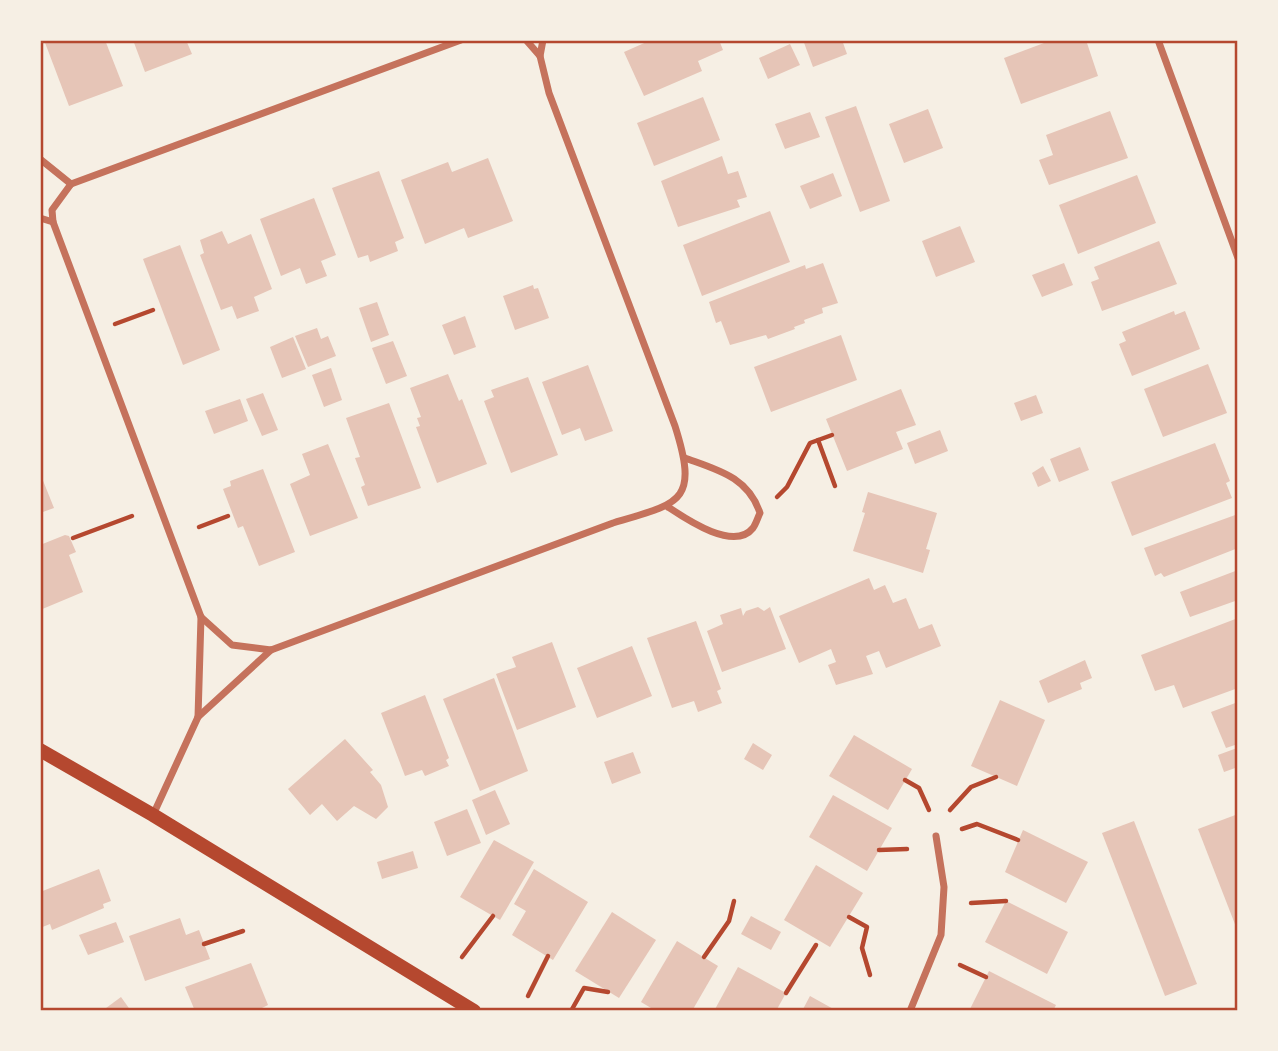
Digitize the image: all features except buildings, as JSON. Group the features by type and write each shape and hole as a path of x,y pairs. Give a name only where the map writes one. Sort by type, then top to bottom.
{"main road":[{"path":"40,750 153,815 474,1011"}],"street":[{"path":"153,815 198,716 201,617 53,222 52,210 71,184 461,40"},
{"path":"526,40 540,56"},
{"path":"198,716 271,650 613,523 668,507 682,491 685,458 549,93 540,56 543,40"},
{"path":"1158,40 1238,258"},
{"path":"40,159 71,184"},
{"path":"40,218 53,222"},
{"path":"668,507 696,526 725,535 742,536 753,528 760,513 754,494 732,475 685,458"},
{"path":"201,617 232,645 271,650"},
{"path":"910,1011 941,935 944,887 936,835"}],"path":[{"path":"94,331 153,310"},
{"path":"760,513 788,487 810,443 831,435"},
{"path":"817,440 835,486"},
{"path":"73,538 132,516"},
{"path":"199,527 228,516"},
{"path":"950,810 971,787 996,777"},
{"path":"905,780 919,788 929,810"},
{"path":"962,829 977,824 1018,840"},
{"path":"879,850 907,849"},
{"path":"704,957 729,921 734,901"},
{"path":"971,903 1006,901"},
{"path":"462,957 493,916"},
{"path":"849,917 867,927 862,948 870,975"},
{"path":"204,944 243,930"},
{"path":"786,993 816,945"},
{"path":"528,996 548,956"},
{"path":"960,965 986,977"},
{"path":"571,1011 584,988 608,992"}]}
